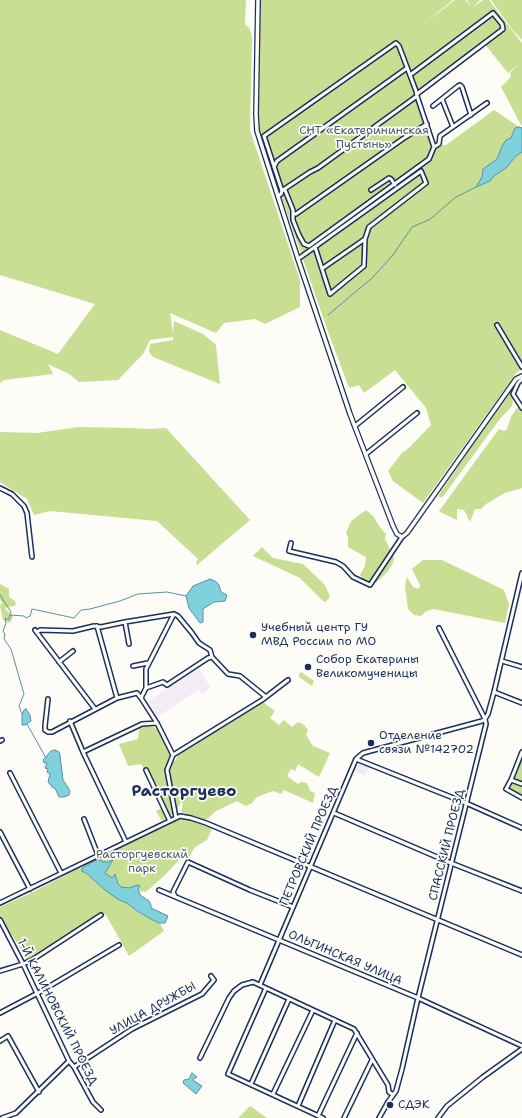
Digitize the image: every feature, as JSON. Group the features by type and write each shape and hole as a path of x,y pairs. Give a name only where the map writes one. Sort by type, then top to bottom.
{"main road":[{"path":"258,0 257,131 298,259 355,426 397,534 402,537 405,535 516,379 522,378"}],"street":[{"path":"278,196 284,190 318,168 417,95 503,29 502,24 493,13 410,75"},
{"path":"260,140 264,136 396,43 399,46 410,75 434,147 430,159 309,246 304,244 299,235 292,216 294,214 274,167 264,136"},
{"path":"274,167 277,161 407,68"},
{"path":"433,106 460,85 471,115"},
{"path":"442,99 453,127"},
{"path":"434,147 439,144 440,136 487,103"},
{"path":"294,214 302,210 404,138 427,124"},
{"path":"298,259 421,171 426,183 369,228 365,239 364,266 330,294 315,247"},
{"path":"371,190 389,178 395,185"},
{"path":"322,268 365,239"},
{"path":"497,325 522,367"},
{"path":"522,378 518,383 514,394 522,408"},
{"path":"355,426 403,387"},
{"path":"366,454 417,413"},
{"path":"0,488 12,494 24,506 27,513 32,556"},
{"path":"291,543 289,551 336,562 343,566 354,577 370,585 402,537"},
{"name":"СПАССКИЙ ПРОЕЗД","path":"379,1118 396,1091 402,1069 418,998 486,724 485,719 488,714 502,661 522,572"},
{"path":"141,698 146,688 146,669 174,614"},
{"path":"95,709 36,631 73,631 174,614 178,616 199,643 210,650 212,656 228,674 240,676 266,697"},
{"path":"125,622 129,644"},
{"path":"97,626 117,698"},
{"path":"439,628 485,719 363,753 356,759 466,803 522,828"},
{"path":"59,662 73,651"},
{"path":"146,688 163,682 167,684 170,683 212,656"},
{"path":"502,661 522,667"},
{"path":"133,666 148,664"},
{"path":"176,818 167,770 173,755 266,697 288,680"},
{"path":"494,692 522,703"},
{"path":"48,699 45,730 52,732 117,698 137,693 157,723 173,755"},
{"path":"70,722 126,842"},
{"path":"83,752 142,724 157,723"},
{"path":"522,752 520,764 506,789 522,798"},
{"name":"ПЕТРОВСКИЙ ПРОЕЗД","path":"260,985 356,759"},
{"path":"146,770 170,820"},
{"path":"10,773 61,873"},
{"path":"511,780 522,784"},
{"path":"334,813 451,863 522,891"},
{"path":"0,903 180,816 191,818 522,955"},
{"path":"84,819 98,855"},
{"path":"0,832 30,889"},
{"path":"175,896 173,892 188,862 250,890 293,907"},
{"name":"ОЛЬГИНСКАЯ УЛИЦА","path":"159,890 418,998 522,1047"},
{"path":"0,971 23,964 54,946 101,915"},
{"name":"1-Й КАЛИНОВСКИЙ ПРОЕЗД","path":"0,920 23,964 69,1061 74,1067 93,1102 101,1110"},
{"path":"0,1013 37,994 118,945"},
{"name":"УЛИЦА ДРУЖБЫ","path":"74,1067 132,1029 202,994 214,980 211,976"},
{"path":"200,1058 229,998 234,991 242,985 254,982 354,1029 388,1085 389,1092 393,1096"},
{"path":"266,988 228,1074 323,1118"},
{"path":"251,1084 289,999"},
{"path":"273,1094 313,1010"},
{"path":"298,1106 334,1020"},
{"path":"318,1116 357,1033"},
{"path":"0,1041 8,1036 39,1092"},
{"path":"438,1118 448,1106 522,1047"},
{"path":"344,1118 372,1060"},
{"path":"2,1118 16,1113 69,1061"}],"shaded area":[{"path":"197,666 211,688 202,694 199,689 156,718 146,703"},
{"path":"357,760 370,765 365,776 353,771"}],"green space":[{"path":"0,0 246,0 245,24 250,29 252,39 250,130 300,280 300,307 265,324 255,319 224,323 216,333 170,313 173,334 174,321 203,334 216,345 220,384 153,357 149,352 150,344 173,340 173,337 150,340 143,354 118,380 79,382 69,374 48,364 53,374 4,380 0,383 0,330 58,354 95,304 0,275"},
{"name":"СНТ «Екатерининская Пустынь»","path":"260,0 453,0 422,25 455,0 465,0 471,6 467,0 480,0 472,8 483,0 489,0 522,43 522,127 501,87 511,77 510,73 518,65 508,73 483,42 414,94 437,146 446,145 494,110 519,127 515,128 511,138 506,140 497,159 483,169 482,177 477,186 490,181 522,152 522,369 517,372 423,503 393,481 388,471 402,453 410,447 431,425 426,408 395,370 364,393 359,385 349,388 258,129"},
{"path":"491,0 522,0 522,40 512,29"},
{"path":"517,380 518,383 514,392 512,406 499,420 442,498 438,496"},
{"path":"520,406 522,408 522,488 505,493 486,504 481,509 475,509 470,522 464,510 457,509 457,520 439,511 499,429 504,431 507,429 511,417"},
{"path":"79,427 166,428 250,520 197,565 196,562 198,559 157,521 50,511 34,515 27,499 0,482 0,432 37,433"},
{"path":"366,510 374,517 386,534 385,539 394,558 388,571 377,582 372,583 363,579 360,575 365,566 366,557 348,547 348,537 346,533 351,521"},
{"path":"262,547 273,558 303,564 325,585 330,597 325,602 323,601 300,578 253,556"},
{"path":"423,560 442,560 504,590 509,604 505,623 433,609 425,612 421,616 414,615 408,609 405,586 407,577 413,587 419,589 420,585 412,569"},
{"path":"0,584 9,589 9,597 15,601 16,605 5,608 13,617 10,623 3,620 0,606 2,602 0,600"},
{"path":"301,672 314,681 312,686 299,677"},
{"path":"263,702 275,711 270,718 279,725 284,720 292,727 298,722 303,724 308,730 306,735 313,746 330,753 319,777 298,764 295,771 291,769 287,776 298,784 301,782 307,783 310,791 315,793 313,803 284,790 281,794 273,791 257,797 251,804 245,806 237,801 216,811 205,821 181,812 183,803 181,802 176,812 162,821 156,811 164,807 143,767 141,764 128,766 119,744 138,739 140,728 146,726 153,727 164,733 170,747 172,759 175,761 180,752"},
{"path":"522,747 522,798 504,789"},
{"name":"Расторгуевский парк","path":"180,819 190,820 212,829 207,840 195,847 188,859 180,857 180,859 164,876 146,892 139,891 138,889 121,887 118,884 115,874 112,878 105,873 113,859 109,862 103,862 98,859"},
{"name":"Расторгуевский парк","path":"79,868 82,868 105,890 119,900 127,903 139,913 160,923 164,931 129,956 106,915 101,914 36,956 26,960 23,952 0,917 0,907"},
{"path":"250,1106 267,1118 238,1118"}],"water":[{"path":"515,128 522,128 522,152 490,181 476,187 482,177 483,169 497,159 506,140 511,138"},
{"path":"210,579 215,581 219,585 221,592 227,595 225,601 214,602 203,609 203,622 200,623 189,608 186,596 193,586"},
{"path":"26,709 30,715 31,721 25,725 22,725 22,715"},
{"path":"55,750 59,752 63,780 70,791 69,795 64,797 59,797 55,788 53,788 48,782 50,774 47,772 48,769 45,768 47,763 44,763 43,760 51,751"},
{"path":"114,858 105,873 112,878 115,874 118,884 121,887 129,888 138,885 140,886 138,889 140,895 149,901 151,908 168,916 165,923 159,923 151,919 127,903 119,900 85,872 82,872 82,868 98,859 103,862 109,862"},
{"path":"192,1073 197,1077 193,1079 194,1081 202,1086 196,1094 183,1083 184,1080 189,1079"}],"waterway":[{"path":"328,315 372,278 393,255 412,227 429,220 456,197 476,187"},
{"path":"10,615 24,616 26,618 30,616 32,609 74,618 81,610 120,601 138,594 167,592 186,596"},
{"path":"0,595 11,612 9,619 5,619 6,623 3,631 5,634 4,639 11,649 24,694 19,706 22,714"},
{"path":"27,724 46,758"}],"place":[{"name":"Учебный центр ГУ МВД России по МО","path":"253,635"},
{"name":"Собор Екатерины Великомученицы","path":"308,667"},
{"name":"Отделение связи №142702","path":"371,743"},
{"name":"СДЭК","path":"390,1105"}],"district":[{"name":"Расторгуево","path":"184,792"}]}
